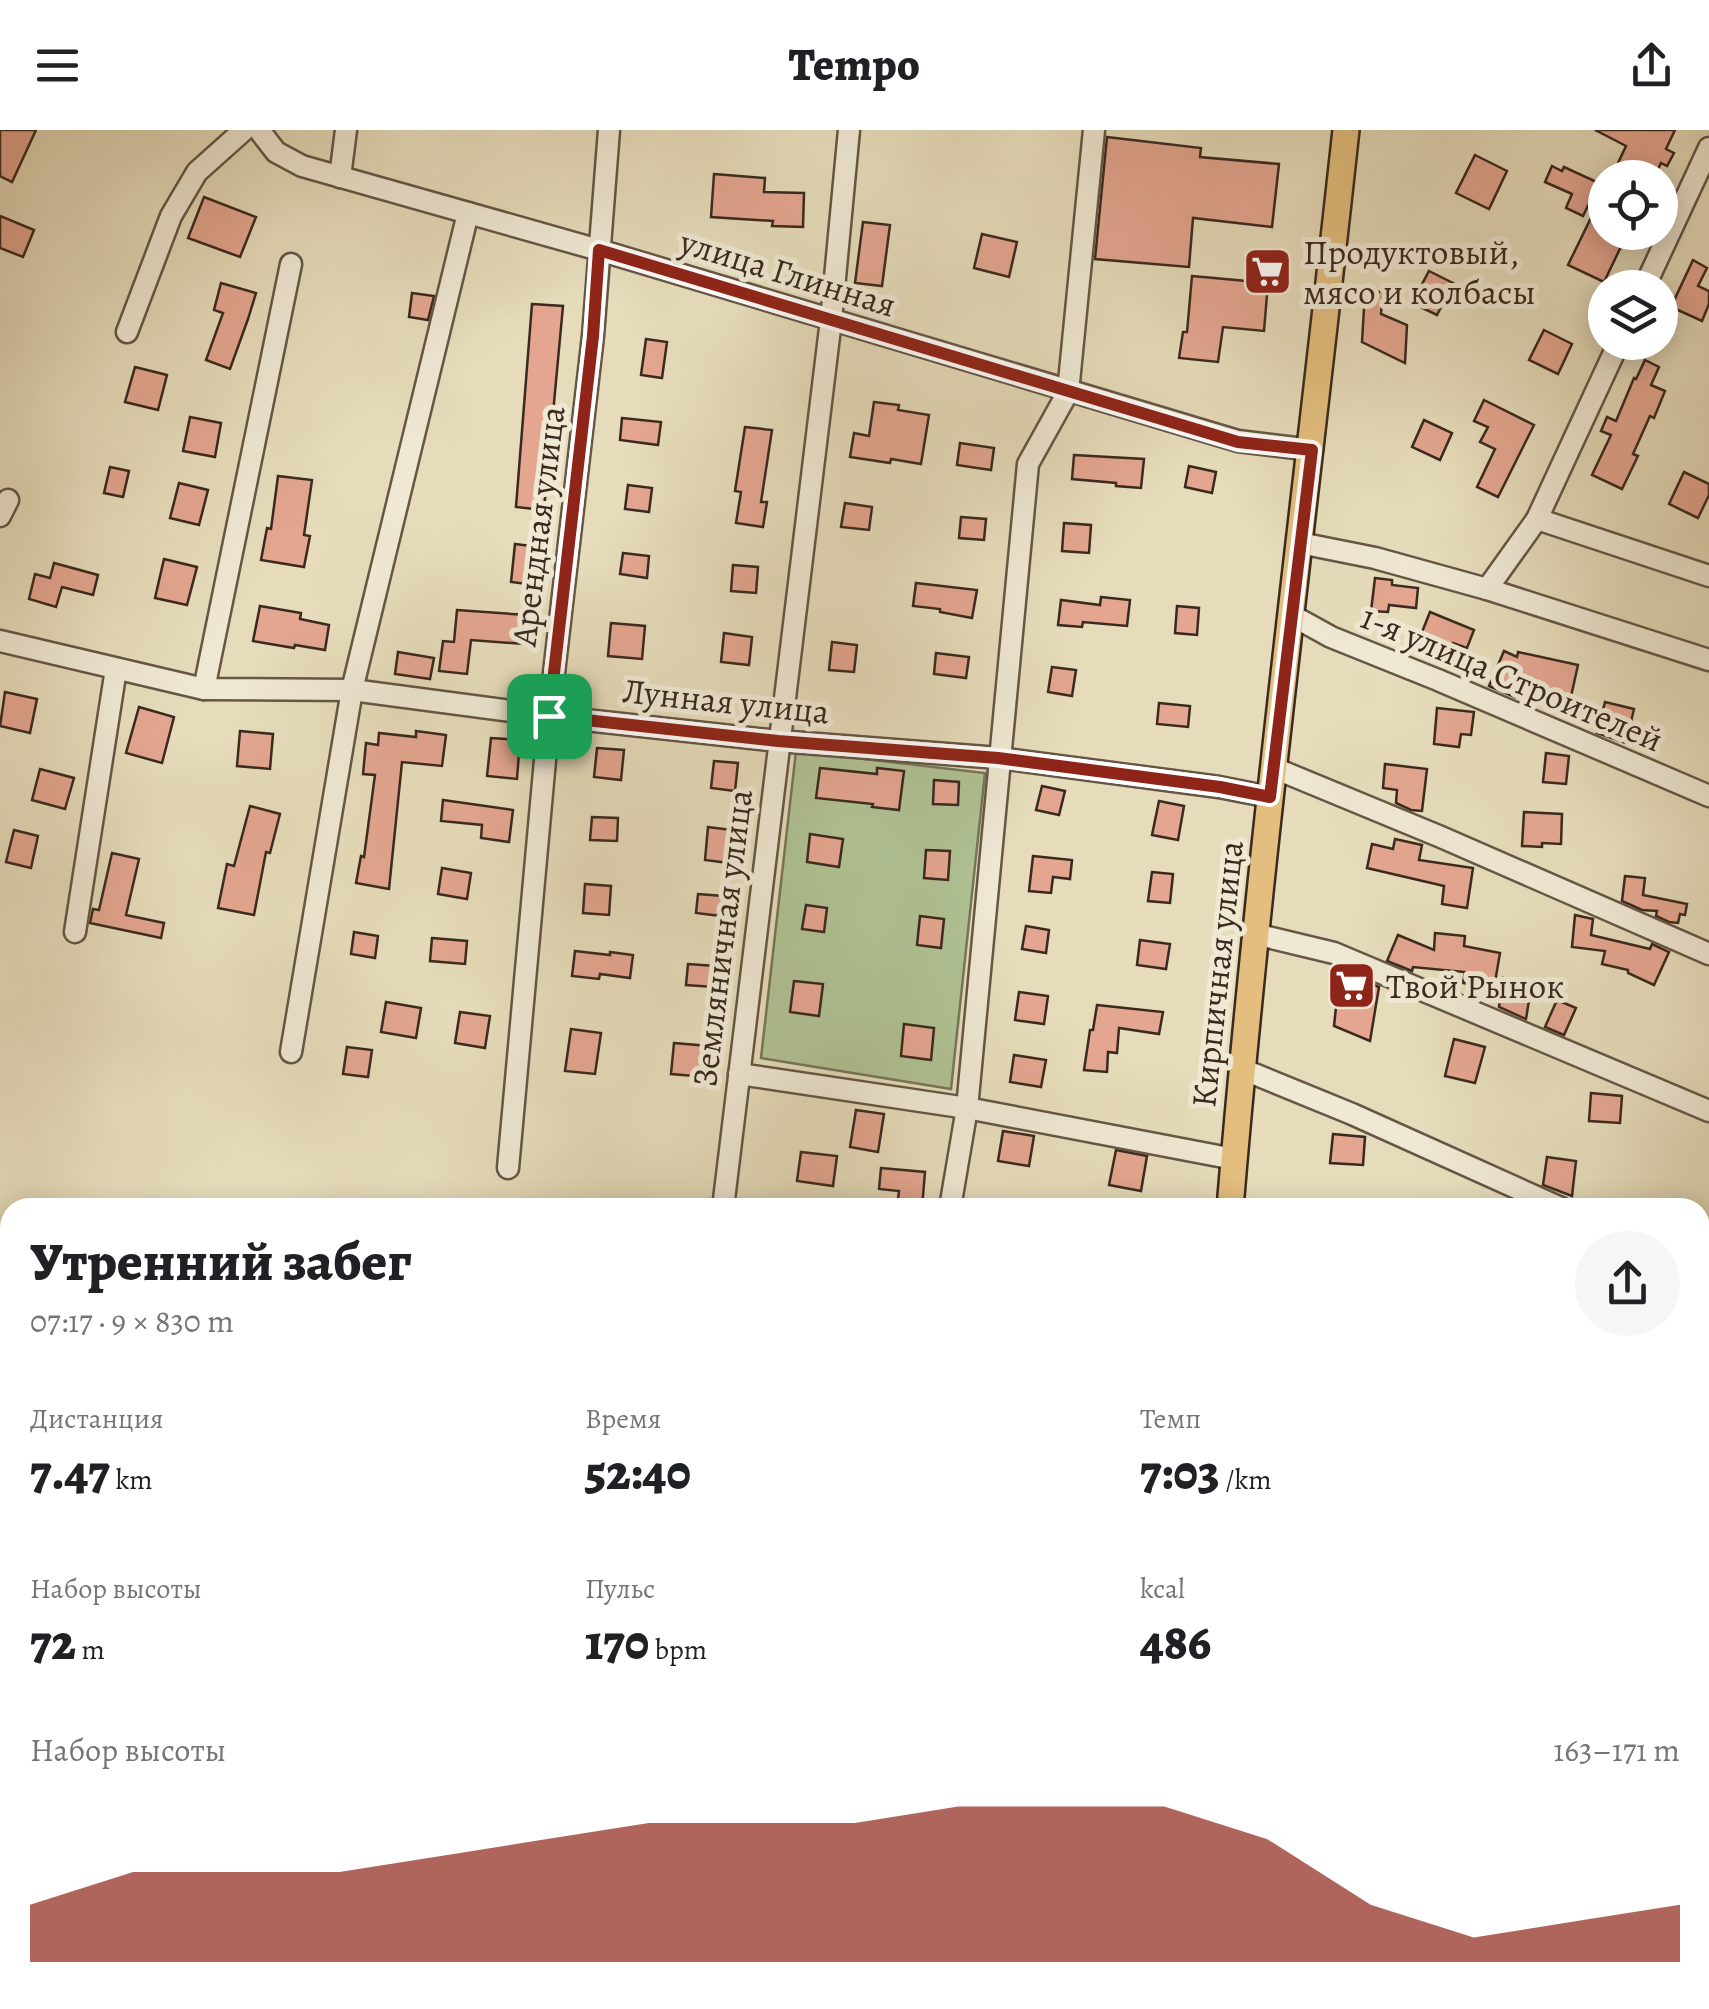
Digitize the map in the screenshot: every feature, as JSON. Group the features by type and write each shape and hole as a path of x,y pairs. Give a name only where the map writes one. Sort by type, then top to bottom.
{"main road":[{"name":"Кирпичная улица","path":"1231,1198 1255,934 1346,130"}],"street":[{"path":"127,332 171,216 196,172 244,130"},
{"name":"улица Глинная","path":"258,130 276,152 302,166 599,250 1238,442 1312,450"},
{"path":"340,176 346,130"},
{"name":"Арендная улица","path":"508,1168 549,716 593,336 609,130"},
{"name":"Земляничная улица","path":"724,1198 830,320 849,130"},
{"path":"952,1198 967,1108 1028,464 1068,392 1094,130"},
{"path":"1652,270 1709,148"},
{"path":"291,1052 352,690 468,213"},
{"path":"204,689 291,264"},
{"path":"1486,589 1537,520 1611,360"},
{"path":"1537,520 1709,576"},
{"name":"1-я улица Строителей","path":"1300,542 1486,589 1709,660"},
{"name":"1-я улица Строителей","path":"1292,616 1332,637 1709,796"},
{"name":"Лунная улица","path":"0,641 204,689 352,690 778,741 998,758 1270,797"},
{"path":"75,932 116,668"},
{"path":"1274,768 1709,954"},
{"path":"1255,934 1334,953 1709,1111"},
{"path":"1242,1069 1539,1198"},
{"path":"739,1074 967,1108 1234,1159"}],"green space":[{"path":"796,751 985,773 951,1089 761,1058"}],"building":[{"path":"0,130 36,130 12,182 0,176"},
{"path":"1595,130 1675,130 1666,149 1674,153 1670,160 1619,160 1626,146"},
{"path":"1107,137 1201,148 1200,157 1279,164 1272,227 1193,218 1189,267 1095,259"},
{"path":"1475,155 1507,171 1489,209 1456,193"},
{"path":"1552,166 1588,178 1588,206 1583,216 1566,208 1572,194 1545,182"},
{"path":"714,174 765,178 764,192 804,193 803,227 711,217"},
{"path":"204,197 256,217 240,257 188,238"},
{"path":"0,216 34,230 23,257 0,248"},
{"path":"863,222 890,225 882,286 855,283"},
{"path":"1588,224 1588,250 1619,250 1610,270 1588,270 1588,274 1568,265"},
{"path":"982,234 1017,242 1009,277 974,268"},
{"path":"1693,260 1707,268 1698,286 1709,291 1702,321 1678,310 1678,292"},
{"path":"1429,271 1453,283 1437,315 1412,303"},
{"path":"1192,276 1268,283 1264,331 1223,327 1218,362 1179,358 1183,332 1187,332"},
{"path":"221,283 256,293 230,369 206,360 223,313 214,310"},
{"path":"1365,291 1383,292 1381,314 1407,325 1405,363 1362,342"},
{"path":"412,293 434,296 428,320 409,317"},
{"path":"532,304 563,306 544,510 516,507"},
{"path":"1544,330 1572,344 1558,374 1529,360"},
{"path":"646,339 667,342 662,378 641,375"},
{"path":"1645,360 1659,367 1651,385 1665,391 1633,454 1638,456 1622,489 1592,475 1611,435 1601,431 1607,417 1616,421"},
{"path":"135,367 167,375 158,410 125,402"},
{"path":"1484,400 1534,425 1498,497 1477,487 1495,449 1480,442 1488,427 1474,421"},
{"path":"874,402 929,415 921,464 850,457 854,433 869,436"},
{"path":"190,417 221,423 215,457 183,451"},
{"path":"622,418 661,422 658,445 620,440"},
{"path":"1424,420 1452,433 1440,460 1412,447"},
{"path":"745,427 772,430 761,502 767,502 763,527 736,523 741,492 735,491"},
{"path":"960,443 994,448 991,470 957,465"},
{"path":"1074,455 1144,459 1141,488 1072,479"},
{"path":"1189,466 1216,472 1212,493 1185,487"},
{"path":"110,467 129,471 123,497 104,493"},
{"path":"1684,472 1709,484 1709,495 1698,518 1669,504"},
{"path":"278,476 312,480 304,535 310,536 304,567 261,560 267,528 271,529"},
{"path":"179,483 208,490 199,525 170,518"},
{"path":"628,485 652,488 649,512 625,509"},
{"path":"845,503 872,507 869,530 841,527"},
{"path":"961,517 986,519 984,540 959,538"},
{"path":"1064,523 1091,525 1089,553 1062,551"},
{"path":"515,544 540,547 536,585 511,582"},
{"path":"623,553 649,556 647,578 620,574"},
{"path":"164,559 197,567 187,605 155,598"},
{"path":"54,563 98,575 93,595 62,587 56,607 29,599 35,574 50,578"},
{"path":"733,565 758,567 756,593 731,591"},
{"path":"1375,578 1418,588 1416,608 1389,605 1388,612 1371,611"},
{"path":"916,583 977,590 972,618 913,606"},
{"path":"1101,597 1130,600 1127,626 1083,622 1082,627 1058,625 1061,600 1100,605"},
{"path":"260,606 301,613 300,619 329,625 325,650 253,641"},
{"path":"1177,606 1199,608 1197,635 1175,633"},
{"path":"457,610 527,615 524,644 471,640 467,674 439,671 443,641 454,642"},
{"path":"1430,612 1474,630 1467,648 1453,643 1446,660 1416,647"},
{"path":"611,623 645,626 642,659 608,656"},
{"path":"724,633 752,637 749,665 721,662"},
{"path":"832,642 857,645 854,672 829,670"},
{"path":"1504,651 1517,657 1518,652 1578,665 1570,701 1518,690 1515,697 1489,686"},
{"path":"398,652 434,658 430,679 395,674"},
{"path":"936,653 969,657 966,678 934,674"},
{"path":"1052,667 1076,670 1072,696 1048,692"},
{"path":"5,692 37,699 30,733 0,726"},
{"path":"1605,702 1634,709 1626,743 1597,733"},
{"path":"1159,703 1190,706 1188,727 1157,724"},
{"path":"139,707 174,717 162,763 126,753"},
{"path":"1437,708 1474,712 1471,735 1461,734 1459,747 1434,744"},
{"path":"240,731 273,734 270,769 237,766"},
{"path":"416,731 446,735 442,766 402,762 389,889 356,883 361,856 364,857 375,775 363,774 366,743 378,745 379,733 416,737"},
{"path":"491,738 520,740 517,779 487,776"},
{"path":"597,748 624,750 621,780 594,777"},
{"path":"1546,753 1569,756 1566,784 1543,782"},
{"path":"714,761 738,763 735,791 711,788"},
{"path":"1385,764 1427,769 1422,811 1396,803 1397,790 1383,788"},
{"path":"820,768 877,774 877,768 904,771 899,810 816,798"},
{"path":"40,769 74,778 65,809 32,800"},
{"path":"934,780 959,782 958,805 933,804"},
{"path":"1042,786 1065,791 1059,815 1036,810"},
{"path":"443,800 513,810 509,842 481,838 482,825 441,821"},
{"path":"1159,801 1184,806 1178,840 1152,835"},
{"path":"250,806 280,814 270,853 266,852 254,915 218,908 227,864 234,866"},
{"path":"1524,812 1562,814 1561,844 1522,846"},
{"path":"592,817 618,818 617,841 590,840"},
{"path":"708,827 732,830 729,863 705,860"},
{"path":"14,830 38,836 31,868 6,862"},
{"path":"810,834 843,839 839,867 807,862"},
{"path":"1395,839 1422,845 1419,860 1473,868 1467,908 1442,904 1444,886 1367,868 1372,844 1393,849"},
{"path":"926,850 950,851 948,880 924,878"},
{"path":"112,853 139,859 126,915 164,923 161,938 90,923 93,909 99,910"},
{"path":"1033,856 1072,860 1070,879 1053,877 1051,893 1029,891"},
{"path":"442,868 471,873 467,899 438,894"},
{"path":"1152,872 1173,874 1170,903 1148,901"},
{"path":"1625,876 1645,878 1643,895 1687,904 1685,915 1680,914 1678,923 1669,922 1656,916 1657,911 1642,910 1622,901"},
{"path":"585,884 611,886 609,915 583,913"},
{"path":"698,894 723,896 721,916 696,913"},
{"path":"806,905 827,908 824,932 802,929"},
{"path":"1575,915 1593,919 1591,935 1650,949 1652,944 1669,952 1654,985 1628,970 1602,964 1605,951 1572,947"},
{"path":"920,916 944,919 941,948 917,945"},
{"path":"1026,926 1049,930 1046,953 1022,949"},
{"path":"354,932 378,936 375,958 351,954"},
{"path":"1435,933 1465,936 1464,946 1500,953 1494,988 1463,983 1465,972 1413,967 1412,971 1387,961 1398,935 1434,950"},
{"path":"432,938 467,941 465,964 430,961"},
{"path":"1140,940 1170,944 1166,969 1137,965"},
{"path":"575,951 633,955 630,978 572,976"},
{"path":"688,964 715,966 714,987 686,985"},
{"path":"1340,970 1379,987 1370,1041 1334,1026"},
{"path":"1503,978 1532,982 1526,1019 1499,1007"},
{"path":"794,981 823,984 819,1016 790,1012"},
{"path":"1019,992 1048,996 1044,1024 1015,1020"},
{"path":"1557,1000 1576,1008 1564,1035 1545,1027"},
{"path":"386,1002 421,1008 416,1038 381,1032"},
{"path":"1097,1005 1163,1012 1159,1034 1119,1028 1117,1053 1108,1052 1107,1072 1084,1070"},
{"path":"460,1012 490,1016 485,1048 455,1043"},
{"path":"904,1024 934,1028 931,1060 901,1056"},
{"path":"571,1029 601,1033 595,1074 565,1071"},
{"path":"1454,1039 1485,1047 1475,1083 1445,1076"},
{"path":"674,1043 709,1046 706,1077 671,1074"},
{"path":"347,1047 372,1050 368,1077 343,1074"},
{"path":"1014,1055 1046,1060 1041,1087 1010,1082"},
{"path":"1591,1093 1622,1096 1620,1123 1589,1121"},
{"path":"856,1110 884,1114 878,1152 850,1147"},
{"path":"1003,1131 1034,1136 1029,1166 998,1161"},
{"path":"1333,1134 1365,1137 1363,1165 1330,1163"},
{"path":"1116,1150 1147,1156 1141,1191 1109,1185"},
{"path":"801,1152 837,1156 833,1186 797,1181"},
{"path":"1547,1157 1576,1161 1572,1196 1543,1185"},
{"path":"881,1168 925,1172 923,1198 898,1198 899,1191 879,1189"}],"place":[{"name":"Продуктовый, мясо и колбасы","path":"1268,272"},
{"name":"Твой Рынок","path":"1351,986"}],"route":[{"path":"599,250 1238,442 1312,450 1270,797 998,758 778,741 549,716 593,336 599,250"}]}
